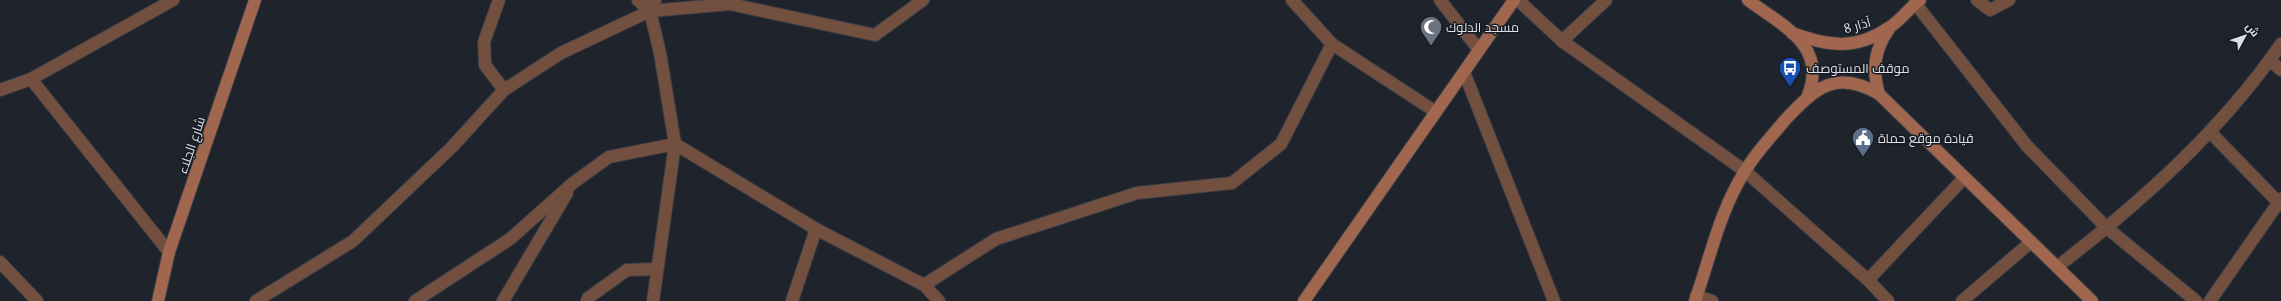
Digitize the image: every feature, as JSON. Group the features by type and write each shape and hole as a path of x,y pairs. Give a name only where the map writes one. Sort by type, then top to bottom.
{"main road":[{"name":"شارع الجلاء","path":"158,301 169,252 255,0"},
{"path":"1304,301 1514,0"},
{"path":"1748,0 1802,40 1813,61 1814,73 1808,95"},
{"name":"8 آذار","path":"1792,33 1818,42 1837,45 1862,41 1874,37 1891,27 1917,2"},
{"path":"1879,94 1875,80 1877,52 1891,27"},
{"path":"1696,298 1724,215 1745,171 1760,150 1808,95 1821,88 1848,82 1863,84 1879,94 2092,301"}],"street":[{"path":"0,90 31,79 173,0"},
{"path":"499,0 484,42 485,65 504,90"},
{"path":"638,0 652,5 730,4 875,35 923,0"},
{"path":"1292,0 1332,44 1436,112"},
{"path":"1440,0 1479,50"},
{"path":"1518,0 1562,41 1745,171 1868,280 1888,301"},
{"path":"1562,41 1606,0"},
{"path":"1977,0 1990,10 2009,0"},
{"path":"1917,2 2027,146 2107,228 2196,301"},
{"path":"256,301 353,242 452,147 504,90 561,53 652,5"},
{"path":"652,5 675,144 653,301"},
{"path":"924,285 996,239 1137,193 1232,183 1281,144 1332,44"},
{"path":"2057,267 2107,228 2211,133 2242,98 2281,44"},
{"path":"2270,60 2281,70"},
{"path":"1464,72 1554,301"},
{"path":"31,79 169,252"},
{"path":"2210,301 2280,202 2211,133"},
{"path":"415,301 510,238 572,183 609,157 675,144 816,229 924,285 939,301"},
{"path":"1868,280 1964,178"},
{"path":"503,301 572,183"},
{"path":"792,301 816,229"},
{"path":"1962,301 2031,242"},
{"path":"0,262 38,301"},
{"path":"587,301 588,298 627,270 657,269"},
{"path":"1696,298 1712,301"}],"place":[{"name":"مسجد الدلوك","path":"1431,46"},
{"name":"موقف المستوصف","path":"1790,88"},
{"name":"قيادة موقع حماة","path":"1863,158"}]}
